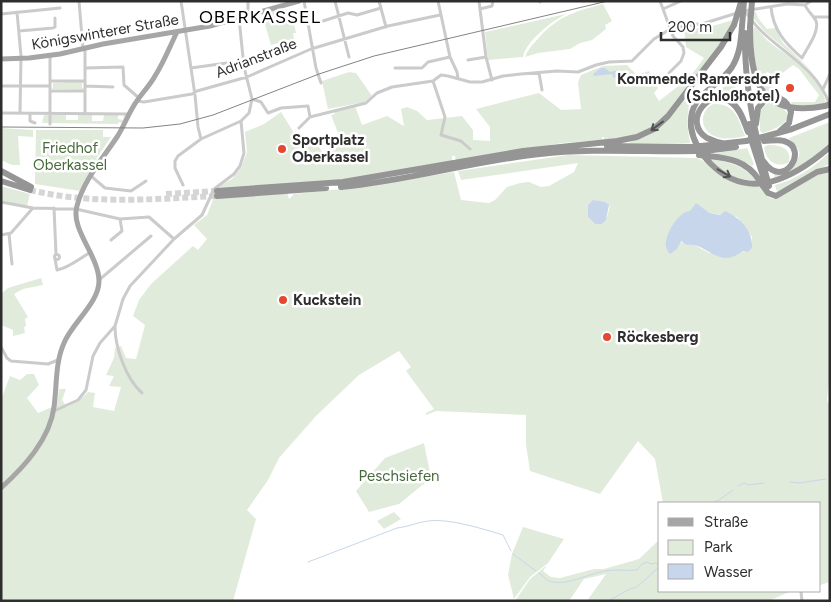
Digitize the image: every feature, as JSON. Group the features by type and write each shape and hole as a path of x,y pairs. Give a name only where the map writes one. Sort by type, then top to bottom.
{"highway":[{"path":"742,1 734,25 689,89 665,120 641,136 617,141 523,151 350,181 217,193 357,185 524,156 577,151 678,152 685,155 793,133 830,114"},
{"path":"742,1 753,72 758,85 767,96 779,104 797,109 828,105"},
{"path":"750,1 746,26 746,74 766,185"},
{"path":"746,26 741,36 738,55 732,66 724,76 703,92 693,110 691,126 693,137 706,158 719,170 731,177 743,181 763,183 780,180 794,174 830,147"},
{"path":"741,36 743,83 749,143"},
{"path":"755,132 757,110 765,100 772,97 781,99 788,104 791,112 790,120 787,126 765,138"},
{"path":"726,146 705,136 698,126 697,116 700,109 706,102 716,98 730,101 738,109 766,185"},
{"path":"820,120 830,118"},
{"path":"761,156 768,167 778,172 789,168 795,158 793,149 788,142 765,138"},
{"path":"552,148 663,147 701,151 740,162 749,168 776,196 817,172 830,169"},
{"path":"1,171 30,189"},
{"path":"1,177 30,189"},
{"path":"1,181 30,189"},
{"path":"1,185 21,190 30,189"}],"main road":[{"name":"Königswinterer Straße","path":"1,59 50,56 84,48 177,32 248,16 299,1"},
{"path":"1,488 18,472 37,448 46,432 54,411 59,360 67,336 94,298 98,289 98,269 78,224 76,209 91,176 121,131 138,99 155,77 177,32"}],"street":[{"path":"79,1 84,48 85,113"},
{"path":"181,1 201,138"},
{"path":"248,1 248,16"},
{"path":"304,1 316,68 321,83"},
{"path":"335,1 349,57"},
{"path":"379,1 386,27"},
{"path":"438,1 450,57 458,78"},
{"path":"479,1 486,57 492,80"},
{"path":"480,9 492,6 493,1"},
{"path":"660,1 670,29 675,39 683,47 684,53 681,61 670,71 669,77"},
{"path":"663,9 681,1"},
{"path":"742,1 745,10 766,36 806,67 823,89 828,105"},
{"path":"299,128 310,116 366,102 377,93 392,86 432,81 441,76 458,78 474,83 557,70 578,72 602,64 629,62 640,54 654,39 670,29 705,24 745,10 793,3 806,5 811,1"},
{"path":"771,7 775,24 784,42 802,58 817,23 810,15 806,5"},
{"path":"1,14 60,8"},
{"path":"322,21 348,13 357,14 381,8"},
{"path":"17,12 21,59 20,113"},
{"name":"Adrianstraße","path":"138,99 142,102 151,102 184,96 247,77 313,48 386,27 440,15"},
{"path":"813,17 830,17"},
{"path":"19,31 53,28 55,26 55,18"},
{"path":"183,185 175,168 176,159 183,151 201,138 241,121 249,113 252,99 240,36 239,18"},
{"path":"50,56 50,124"},
{"path":"395,68 422,68 428,62 450,57"},
{"path":"468,60 486,57"},
{"path":"191,68 226,63"},
{"path":"85,68 123,67 124,85 138,99"},
{"path":"538,73 542,90"},
{"path":"823,89 830,74"},
{"path":"50,81 85,81"},
{"path":"432,81 445,118 441,135 461,140 470,149"},
{"path":"1,86 50,86"},
{"path":"50,91 113,86"},
{"path":"252,99 261,102 268,113 281,108 308,106 310,116"},
{"path":"1,113 130,114"},
{"path":"30,113 30,120 35,123"},
{"path":"54,411 78,400 86,390 96,348 115,326 123,299 130,286 174,239 202,215 214,189 234,174 240,166 244,153 241,121"},
{"path":"91,176 105,188 131,191 146,181"},
{"path":"1,202 33,208 76,209 120,219 149,216 174,239"},
{"path":"1,236 9,234 33,208"},
{"path":"54,208 57,270 65,269 76,260 91,252"},
{"path":"111,240 121,232 120,219"},
{"path":"9,234 12,264"},
{"path":"99,280 151,236"},
{"path":"115,326 124,365 134,386 142,393"},
{"path":"1,347 7,358 11,361 48,364 59,360"},
{"path":"801,592 802,601"}],"green space":[{"path":"603,4 612,21 605,25 606,29 592,40 580,43 570,49 538,53 525,57 543,33 558,21 566,16"},
{"path":"276,10 276,17 288,14 287,11 291,10 296,33 293,33 294,39 271,45 262,14"},
{"path":"753,12 756,12 758,18 767,29 775,28 783,43 813,72 765,32 754,19"},
{"path":"566,14 547,26 534,38 523,57 488,60 485,32"},
{"path":"733,20 723,41 659,123 636,135 604,140 604,137 602,137 602,140 562,143 456,160 455,156 452,156 452,161 351,179 285,184 289,199 294,194 369,186 454,172 461,200 489,203 495,200 507,187 520,183 529,182 541,187 549,186 574,172 578,163 461,180 458,171 568,155 697,158 726,178 736,182 759,186 768,197 773,199 815,176 830,172 830,372 827,399 830,415 830,582 821,585 821,502 663,502 655,459 638,441 600,494 530,471 526,445 526,415 436,411 426,415 426,413 434,409 406,371 411,367 399,351 359,375 316,416 279,458 268,480 247,510 256,519 233,601 1,601 1,400 10,376 20,380 27,374 34,374 39,385 27,398 38,413 57,405 59,389 66,389 62,400 67,407 88,392 95,393 93,407 114,411 121,387 109,386 114,376 106,375 114,358 115,348 121,346 126,358 136,359 145,325 133,316 139,300 151,284 193,246 198,250 207,239 194,225 207,215 218,187 232,179 241,168 247,152 245,132 264,124 281,112 294,133 311,137 324,154 345,143 343,137 340,138 331,115 335,114 334,110 355,106 362,125 387,116 404,126 401,109 407,107 417,111 427,120 462,116 473,130 473,140 490,141 490,127 476,109 539,93 561,110 581,109 578,82 581,75 603,66 627,65 637,75 649,71 658,88 654,93 659,101 690,77 704,58 686,47 684,28 706,28","holes":["610,206 607,217 602,224 595,224 588,217 589,214","700,206 710,213 737,217 752,237 751,248 741,253 709,253 693,244 680,242"]},
{"path":"752,26 769,42 804,68 818,84 826,103 819,105 792,105 791,102 815,102 819,95 799,69 793,65 780,75 776,76 767,72 765,74 772,82 777,95 768,95 756,74"},
{"path":"349,72 356,73 372,96 365,102 328,109 322,81"},
{"path":"82,81 84,83 82,83 82,88 84,88 82,90 51,89 53,88 53,83 51,83"},
{"path":"735,82 736,94 733,101 721,96 714,96 713,92"},
{"path":"690,94 687,124 690,143 629,143 647,136 659,128"},
{"path":"769,102 785,110 787,119 779,127 763,133 760,131 760,110"},
{"path":"713,104 726,106 735,113 745,136 724,138 717,137 707,131 704,126 703,117 708,108"},
{"path":"66,114 66,120 78,120 78,114 92,115 92,121 103,121 104,115 118,114 118,119 123,120 124,114 126,115 122,123 119,122 118,124 42,123 44,115"},
{"path":"830,122 830,144 801,167 775,179 774,174 791,167 798,159 799,151 789,138"},
{"path":"1,128 33,130 33,137 18,136 20,165 12,165 1,160"},
{"name":"Friedhof Oberkassel","path":"36,130 103,130 103,137 111,137 96,159 98,160 80,191 35,184"},
{"path":"768,145 787,150 789,162 780,165 769,160 764,147"},
{"path":"747,148 754,164 752,166 735,158 717,155 717,153"},
{"path":"830,152 829,164 777,192 775,185 790,180 804,172"},
{"path":"710,159 736,165 756,181 741,179 731,175"},
{"path":"1,186 30,194 27,206 1,201"},
{"path":"41,278 43,285 23,289 14,294 28,317 25,319 25,333 13,336 13,330 1,325 1,294 8,288"},
{"name":"Peschsiefen","path":"424,443 431,478 399,504 369,512 356,491 385,458"},
{"path":"394,512 401,519 384,529 377,521"},
{"path":"523,527 564,539 548,563 530,577 514,599 508,575 512,554"},
{"path":"658,541 658,592 790,592 768,601 587,601 606,574 584,579 569,601 515,601 530,579 547,565 543,571 551,577 560,578 594,569 604,569 639,559"}],"water":[{"path":"601,68 605,68 610,72 620,70 619,76 615,78 612,74 594,76 593,74"},
{"path":"593,200 605,202 609,205 606,220 602,224 595,224 588,217 588,205"},
{"path":"696,203 710,213 720,215 725,211 736,217 748,230 752,248 748,252 744,251 733,257 726,258 716,256 702,248 687,245 681,241 677,249 670,254 666,244 671,228 682,214 690,211"}],"waterway":[{"path":"790,482 799,483 826,479"},
{"path":"738,486 744,483 749,485 764,483"},
{"path":"714,502 733,490"},
{"name":"Peschsiefen","path":"308,562 397,528 436,520 466,525 503,535 511,551"},
{"name":"Peschsiefen","path":"513,554 536,571"},
{"name":"Peschsiefen","path":"539,573 547,580 558,583 572,581 605,571 637,570 642,564 647,562 658,564"},
{"path":"608,601 637,587 658,568"}],"tunnel":[{"path":"30,190 76,198 123,200 216,196"},
{"path":"166,194 217,191"}],"tram line":[{"path":"1,127 143,128 180,124 213,115 319,74 374,56 608,1"}],"place":[{"name":"Kommende Ramersdorf (Schloßhotel)","path":"790,88"},
{"name":"Sportplatz Oberkassel","path":"282,149"},
{"name":"Kuckstein","path":"283,300"},
{"name":"Röckesberg","path":"607,337"}],"district":[{"name":"OBERKASSEL","path":"260,17"}]}
